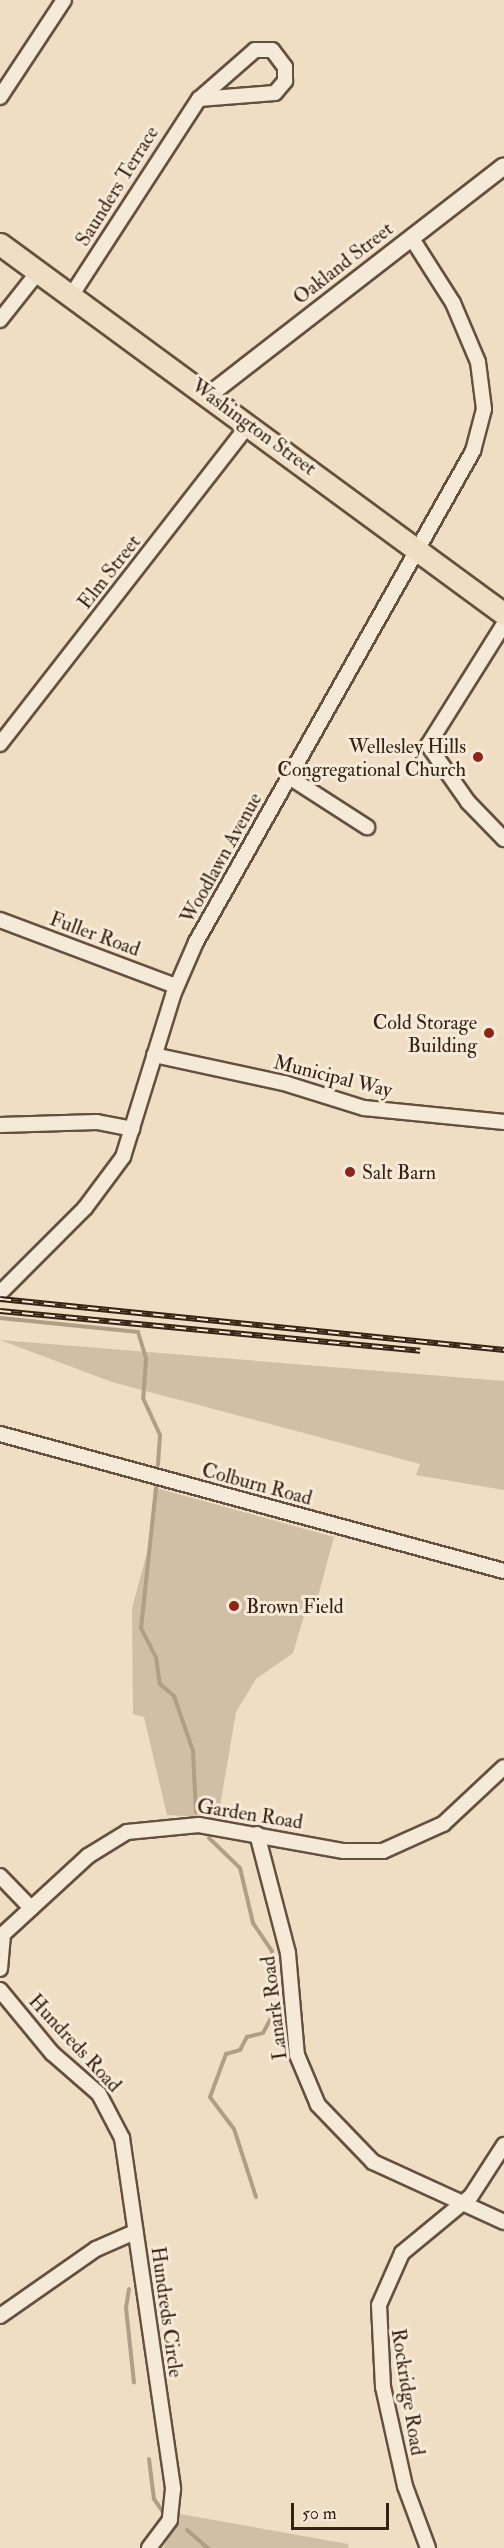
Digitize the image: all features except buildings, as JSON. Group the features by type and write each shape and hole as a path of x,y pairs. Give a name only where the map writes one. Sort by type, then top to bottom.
{"main road":[{"name":"Washington Street","path":"0,244 210,395 504,614"}],"street":[{"path":"0,97 64,0"},
{"name":"Saunders Terrace","path":"71,296 199,99 255,50 272,50 285,67 285,81 275,93 199,99"},
{"name":"Oakland Street","path":"210,395 504,166"},
{"name":"Woodlawn Avenue","path":"0,1293 108,1181 132,1129 176,986 417,547 473,451 484,397 468,334 411,237"},
{"path":"0,320 38,272"},
{"name":"Elm Street","path":"0,744 249,424"},
{"path":"504,624 428,746 468,802 504,838"},
{"path":"290,777 367,826"},
{"name":"Fuller Road","path":"0,920 176,986"},
{"name":"Municipal Way","path":"154,1055 284,1083 364,1108 504,1122"},
{"path":"0,1125 97,1122 132,1129"},
{"name":"Colburn Road","path":"0,1434 504,1571"},
{"name":"Garden Road","path":"1,1936 94,1851 134,1830 190,1824 352,1852 391,1849 451,1819 504,1767"},
{"name":"Lanark Road","path":"257,1834 288,1953 297,2055 314,2098 365,2157 405,2180 465,2201 504,2222"},
{"path":"0,1876 31,1908"},
{"path":"0,1969 1,1936"},
{"name":"Hundreds Road","path":"0,1990 113,2114 124,2147 135,2232"},
{"name":"Rockridge Road","path":"428,2548 405,2486 385,2396 378,2314 402,2253 465,2201 504,2145"},
{"name":"Hundreds Circle","path":"0,2316 96,2249 135,2232 173,2489 170,2520 148,2548"}],"shaded area":[{"path":"0,1340 504,1381 504,1490 416,1475 420,1464 112,1382"},
{"path":"156,1488 334,1537 316,1604 307,1606 293,1653 256,1679 236,1712 218,1818 167,1815 144,1717 133,1714 132,1608 152,1535"},
{"path":"180,2514 348,2544 349,2548 163,2548"}],"waterway":[{"path":"0,1318 138,1332 146,1359 143,1398 160,1435 158,1465"},
{"path":"156,1488 141,1628 156,1657 160,1684 174,1696 193,1751 196,1812"},
{"path":"209,1838 240,1868 253,1923 272,1951 275,1986"},
{"path":"256,2197 234,2129 210,2097 226,2054 240,2050 247,2037 263,2033 272,2016"},
{"path":"129,2289 126,2308 134,2383"},
{"path":"149,2459 154,2499 163,2512"},
{"path":"187,2530 208,2548"}],"railway":[{"path":"0,1299 504,1350"},
{"path":"0,1311 420,1351"}],"place":[{"name":"Wellesley Hills Congregational Church","path":"478,757"},
{"name":"Cold Storage Building","path":"489,1033"},
{"name":"Salt Barn","path":"350,1172"},
{"name":"Brown Field","path":"234,1606"}]}
